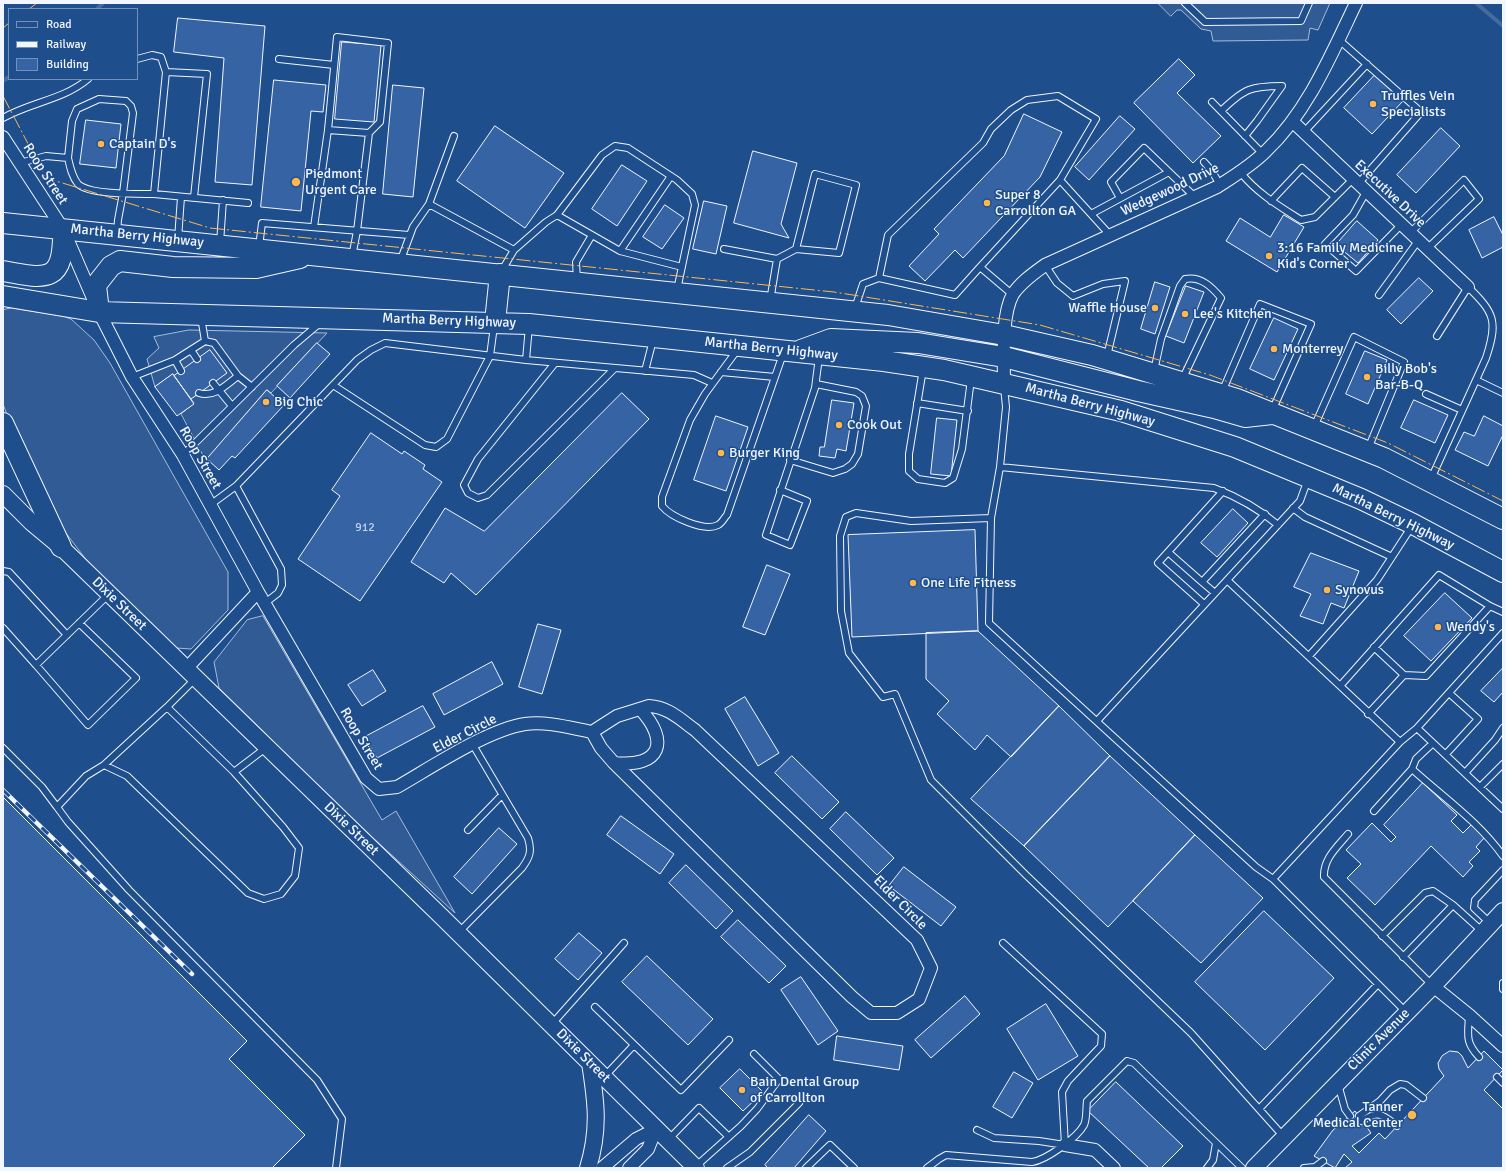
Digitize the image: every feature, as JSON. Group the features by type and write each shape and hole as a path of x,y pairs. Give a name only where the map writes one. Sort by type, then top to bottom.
{"main road":[{"name":"Martha Berry Highway","path":"3,223 854,311 926,321 1004,335 1106,359 1181,381 1274,413 1367,451 1430,480 1503,519"},
{"path":"3,271 40,276 52,272 57,268 63,257 63,229"},
{"path":"99,312 96,285 111,266 120,261 173,267 256,268 316,255"},
{"path":"495,322 500,274"},
{"name":"Martha Berry Highway","path":"3,297 99,312 529,324 884,361 923,367 1004,383 1121,411 1235,447 1361,499 1413,524 1503,572"},
{"path":"789,351 831,340 918,343 1004,357 1138,391 1214,408 1245,417 1274,413"},
{"path":"3,423 61,547"}],"street":[{"name":"Wedgewood Drive","path":"1004,383 1004,335 1006,315 1013,295 1024,282 1045,265 1195,197 1241,173 1263,154 1292,122 1306,102 1356,3"},
{"name":"Executive Drive","path":"1292,122 1468,287"},
{"name":"Roop Street","path":"3,137 63,229 99,312 132,377 183,455 258,592 366,778 379,789"},
{"name":"Dixie Street","path":"3,494 31,522 61,547 191,673 696,1167"},
{"path":"191,673 258,592"},
{"name":"Elder Circle","path":"379,789 397,787 503,730 526,724 550,725 592,732 617,716 640,709 659,706 671,712 695,730 917,940 931,968 919,999 897,1013 871,1013 841,987 614,763 601,748 592,732"},
{"path":"614,763 637,764 648,759 654,753 658,744 655,728 640,709"},
{"name":"Clinic Avenue","path":"1254,1168 1433,986 1503,910"},
{"path":"1433,986 1469,1014 1503,1046"},
{"path":"588,1168 597,1132 596,1099 590,1062"},
{"path":"602,1168 636,1139 662,1134"},
{"path":"629,1168 662,1134"},
{"path":"1065,1145 1095,1150 1114,1168"}],"lane":[{"path":"1185,3 1205,22 1301,21 1309,3"},
{"path":"314,227 328,130 337,37 388,43 380,122 369,133 357,231 352,258"},
{"path":"1241,173 1251,185 1271,201 1301,220 1315,217 1335,197 1359,185 1421,112 1338,39"},
{"path":"138,58 152,55 161,57 166,72 154,194"},
{"path":"279,59 334,65"},
{"path":"1304,132 1367,64"},
{"path":"166,72 206,74 194,197"},
{"path":"3,118 17,110 65,94 86,80"},
{"path":"1220,111 1240,94 1258,86 1282,86 1245,136"},
{"path":"854,311 863,284 879,278 955,295 1060,180 1096,119 1058,96 1027,100 1011,110 991,129 983,143 888,235 879,278"},
{"path":"118,234 118,220 123,193 133,113 131,106 126,101 99,99 77,109 72,121 68,158 70,170 78,184 101,192 123,193 154,194 248,203"},
{"path":"1212,102 1263,154"},
{"path":"328,130 369,133"},
{"path":"399,263 409,235 429,204 454,136"},
{"path":"500,274 514,250 546,222 557,215 602,155 615,146 628,148 671,176 692,194 695,205 676,292"},
{"path":"1120,198 1112,182 1144,148 1195,197"},
{"path":"20,162 46,156 68,158"},
{"path":"1204,162 1212,171 1220,185"},
{"path":"1271,201 1302,168 1335,197"},
{"path":"1091,214 1169,172"},
{"path":"724,249 777,259 796,249 839,253 856,185 815,174 796,249"},
{"path":"620,251 671,176"},
{"path":"1060,180 1110,235"},
{"path":"1359,185 1353,215 1325,244 1356,271 1414,237 1479,199 1464,180 1414,237 1379,295"},
{"path":"178,240 181,197"},
{"path":"220,245 223,200"},
{"path":"429,204 514,250"},
{"path":"557,215 620,251 682,267"},
{"path":"259,249 262,223 409,235"},
{"path":"577,282 576,262 592,235"},
{"path":"770,302 777,259"},
{"path":"1045,265 1057,283 1073,296 1103,284 1125,281 1106,359"},
{"path":"980,267 1013,295"},
{"path":"1153,373 1161,339 1180,286 1185,279 1193,277 1214,289 1221,298 1181,381"},
{"path":"1430,480 1476,380 1493,338 1493,321 1485,304 1468,287 1437,336"},
{"path":"1221,394 1260,304 1311,324 1274,413"},
{"path":"200,316 205,341"},
{"path":"183,455 294,345 326,319"},
{"path":"333,384 425,445 436,447 447,439 490,356 495,322"},
{"path":"526,360 529,324"},
{"path":"644,371 653,337"},
{"path":"1313,429 1354,338 1404,362 1367,451"},
{"path":"132,377 175,360 205,341 214,343 238,376 252,387"},
{"path":"210,505 236,486 357,360 371,350 386,343 526,360 694,375 712,383"},
{"path":"740,346 712,383 690,420 662,497 662,506 667,512 683,520 711,527 720,524 726,515 775,377 789,351"},
{"path":"191,350 197,359"},
{"path":"780,490 807,501 790,545 766,535 780,490 816,384 819,354"},
{"path":"175,360 181,371"},
{"path":"555,363 478,459 464,485 468,493 478,498 487,495 614,368"},
{"path":"923,367 909,454 909,471 918,478 945,483 953,478 962,449 968,411 971,376"},
{"path":"721,372 775,377"},
{"path":"199,393 207,396 219,391 238,376"},
{"path":"1476,380 1503,393"},
{"path":"213,383 232,406"},
{"path":"1004,383 1006,407 1000,467 991,518 989,623 1272,879 1406,1012"},
{"path":"790,460 833,473 845,469 852,464 858,454 866,406 862,396 856,392 816,384"},
{"path":"1426,394 1462,410"},
{"path":"917,403 968,411"},
{"path":"1000,467 1214,488 1223,491 1265,514 1278,525"},
{"path":"1097,721 1300,501 1309,478"},
{"path":"236,486 281,569 282,585 278,594 265,603"},
{"path":"1204,604 1158,563 1223,491"},
{"path":"1293,508 1305,517 1392,557"},
{"path":"991,518 911,521 856,513 846,516 840,536 841,611 849,653 883,697 895,694 931,780 1026,875 1191,1033 1284,1137"},
{"path":"1202,582 1265,514"},
{"path":"1309,656 1377,580 1413,524"},
{"path":"1168,552 1215,593"},
{"path":"3,571 9,572 67,635"},
{"path":"1340,686 1439,575 1490,606 1503,612"},
{"path":"1226,580 1309,656 1368,714 1400,742"},
{"path":"36,665 109,594"},
{"path":"1374,647 1404,675 1426,676 1490,606"},
{"path":"3,628 88,725 136,678 80,623"},
{"path":"1272,879 1400,742 1417,728 1503,633"},
{"path":"57,807 86,776 104,765 167,707 191,673"},
{"path":"1368,714 1404,675"},
{"path":"1446,754 1478,719 1449,693"},
{"path":"104,765 127,776 248,893 264,899 281,894 295,876 299,848 283,827 234,772 167,707"},
{"path":"1417,728 1503,809"},
{"path":"1465,773 1495,740 1503,728"},
{"path":"1374,811 1412,769 1416,759 1433,743"},
{"path":"458,933 522,868 530,858 531,848 528,838 473,745"},
{"path":"234,772 267,747"},
{"path":"3,748 42,788 68,822 129,890 317,1080 342,1119 336,1168"},
{"path":"1480,787 1503,764"},
{"path":"1412,769 1474,823 1493,842 1503,856"},
{"path":"468,830 502,795"},
{"path":"1348,834 1329,856 1323,868 1324,876 1433,986"},
{"path":"1487,928 1474,908 1475,900 1503,870"},
{"path":"1382,936 1425,893 1433,891 1487,928"},
{"path":"1403,957 1453,905"},
{"path":"552,1025 624,943"},
{"path":"1003,943 1102,1034 1101,1046 1068,1081 1062,1092 1065,1145"},
{"path":"1503,983 1503,989"},
{"path":"1259,1109 1378,984"},
{"path":"595,1007 681,1090 729,1040"},
{"path":"1469,1014 1468,1034 1470,1047 1479,1057"},
{"path":"604,1076 634,1045"},
{"path":"696,1167 757,1109 779,1079 754,1054"},
{"path":"927,1168 946,1155 1037,1162 1043,1160 1065,1145 1085,1125 1087,1101 1127,1061 1134,1063 1242,1168"},
{"path":"1497,1077 1503,1083"},
{"path":"1337,1082 1346,1109 1350,1116"},
{"path":"1397,1126 1382,1115 1377,1114 1360,1119 1390,1090 1400,1084 1406,1085 1423,1098"},
{"path":"727,1168 750,1152 799,1102"},
{"path":"662,1134 700,1108 728,1137"},
{"path":"977,1130 994,1138 1040,1141 1065,1145"},
{"path":"806,1168 830,1144 854,1168"},
{"path":"1207,1168 1213,1160 1216,1144"},
{"path":"1304,1168 1315,1167 1323,1161"}],"shaded area":[{"path":"1158,3 1330,3 1318,30 1310,28 1308,40 1213,41 1211,31 1201,29 1181,10 1177,10 1171,16"},
{"path":"12,308 63,316 71,319 94,340 110,363 228,572 228,610 191,649 176,648 91,566 59,524 24,460 3,404 3,310"},
{"path":"189,330 327,333 271,393 267,390 206,461 181,414 194,403 173,374 155,387 147,359 159,348 154,337"},
{"path":"263,616 382,820 396,811 455,913 349,816 219,688 214,662 247,620"}],"building":[{"path":"178,18 265,26 252,185 215,182 224,58 174,52"},
{"path":"342,42 381,45 374,122 335,119"},
{"path":"1179,59 1195,75 1177,93 1221,136 1193,163 1134,103"},
{"name":"Truffles Vein Specialists","path":"1375,75 1403,101 1372,134 1344,108"},
{"path":"274,80 326,85 323,112 311,111 301,211 261,207"},
{"path":"393,85 424,88 413,197 383,194"},
{"name":"Super 8 Carrollton GA","path":"1024,114 1062,132 1040,177 963,258 955,250 925,281 909,266 939,234 934,229 1004,156"},
{"path":"1120,116 1135,129 1089,180 1075,167"},
{"name":"Captain D's","path":"86,120 121,124 116,168 80,164"},
{"path":"495,126 564,173 525,228 457,181"},
{"path":"1441,128 1460,146 1416,193 1397,175"},
{"path":"753,151 797,163 781,224 789,238 734,223"},
{"path":"622,165 647,181 617,226 592,209"},
{"path":"704,201 727,206 716,254 693,249"},
{"path":"665,205 684,218 662,249 643,237"},
{"name":"3:16 Family Medicine Kid's Corner","path":"1284,215 1304,227 1277,272 1226,241 1240,218 1270,237"},
{"path":"1494,217 1503,235 1503,247 1482,258 1469,230"},
{"path":"1357,221 1378,240 1358,263 1336,245"},
{"path":"1419,278 1433,291 1401,324 1387,310"},
{"name":"Waffle House","path":"1155,282 1170,287 1155,334 1141,329"},
{"name":"Lee's Kitchen","path":"1186,286 1204,292 1184,343 1166,336"},
{"name":"Monterrey","path":"1274,318 1298,329 1274,380 1250,369"},
{"path":"317,343 330,354 290,398 277,386"},
{"path":"210,350 227,373 191,399 174,376"},
{"name":"Billy Bob's Bar-B-Q","path":"1365,351 1387,360 1368,404 1346,394"},
{"path":"173,374 194,404 177,416 155,387"},
{"path":"267,390 284,405 235,458 232,456 219,470 207,459"},
{"path":"622,393 649,419 476,595 451,573 444,583 411,562 445,508 484,531"},
{"name":"Cook Out","path":"832,400 854,403 846,451 837,449 835,458 819,456 820,447 824,447"},
{"path":"1414,400 1448,415 1435,443 1401,428"},
{"name":"Burger King","path":"716,416 748,427 726,491 694,480"},
{"path":"1484,416 1503,426 1503,435 1488,466 1455,450 1464,432 1474,436"},
{"path":"937,418 957,420 951,476 931,474"},
{"path":"371,433 402,454 404,451 425,465 423,469 442,482 360,601 298,559 340,496 332,490"},
{"path":"1233,509 1248,523 1217,557 1201,543"},
{"name":"One Life Fitness","path":"975,530 978,631 852,637 848,535"},
{"name":"Synovus","path":"1311,553 1359,571 1344,608 1331,603 1323,624 1300,616 1311,594 1294,587"},
{"path":"767,565 790,574 765,635 743,627"},
{"name":"Wendy's","path":"1445,593 1472,618 1431,661 1404,636"},
{"path":"538,624 561,630 542,694 519,687"},
{"path":"978,631 1059,706 1011,757 987,735 975,750 937,714 949,701 926,679 926,633"},
{"path":"492,662 503,684 444,715 433,694"},
{"path":"1503,668 1503,692 1494,702 1481,691"},
{"path":"373,670 386,691 362,706 348,685"},
{"path":"745,697 779,753 758,766 725,709"},
{"path":"423,706 435,727 377,758 365,737"},
{"path":"1059,706 1110,756 1024,846 971,799"},
{"path":"792,756 839,802 822,819 775,773"},
{"path":"1110,756 1195,835 1108,927 1024,846"},
{"path":"1423,783 1457,815 1451,821 1463,833 1471,825 1484,838 1476,847 1480,851 1469,862 1473,866 1463,877 1431,846 1375,905 1347,878 1361,864 1346,850 1372,823 1391,842 1396,837 1384,825"},
{"path":"3,797 247,1041 229,1059 305,1135 272,1168 3,1168"},
{"path":"846,812 894,858 877,875 830,829"},
{"path":"621,816 674,854 660,874 607,835"},
{"path":"499,828 517,844 472,894 454,877"},
{"path":"1195,835 1263,898 1201,963 1133,901"},
{"path":"686,865 733,911 716,929 669,883"},
{"path":"904,867 956,907 941,926 889,886"},
{"path":"1264,911 1334,978 1265,1050 1195,982"},
{"path":"738,920 786,966 769,983 721,937"},
{"path":"579,933 602,953 578,980 555,959"},
{"path":"647,956 713,1019 688,1045 622,982"},
{"path":"801,977 838,1031 818,1045 781,990"},
{"path":"965,996 980,1014 931,1058 915,1040"},
{"path":"1046,1004 1078,1056 1038,1080 1007,1029"},
{"path":"837,1036 903,1046 899,1070 834,1060"},
{"path":"1450,1051 1458,1052 1462,1056 1468,1068 1484,1051 1503,1070 1484,1090 1503,1109 1503,1168 1345,1168 1352,1162 1344,1154 1335,1168 1314,1156 1333,1130 1355,1111 1371,1133 1352,1146 1359,1153 1379,1133 1385,1139 1444,1076 1439,1069 1438,1063 1442,1056"},
{"name":"Bain Dental Group of Carrollton","path":"740,1069 763,1092 743,1111 720,1088"},
{"path":"1014,1072 1033,1083 1012,1118 993,1107"},
{"path":"1116,1082 1183,1146 1161,1168 1149,1168 1088,1111"},
{"path":"809,1115 826,1131 794,1168 768,1168 765,1165"}],"waterway":[{"path":"98,8 103,3"},
{"path":"1476,3 1503,26"},
{"path":"3,81 8,78"}],"railway":[{"path":"3,790 192,974"}],"power":[{"path":"30,8 37,3"},
{"path":"3,28 8,24"},
{"path":"3,96 46,178 210,228 834,292 1040,325 1210,375 1388,443 1503,501"}],"place":[{"name":"Truffles Vein Specialists","path":"1373,104"},
{"name":"Captain D's","path":"101,144"},
{"name":"Piedmont Urgent Care","path":"296,182"},
{"name":"Super 8 Carrollton GA","path":"987,203"},
{"name":"3:16 Family Medicine Kid's Corner","path":"1269,256"},
{"name":"Waffle House","path":"1155,308"},
{"name":"Lee's Kitchen","path":"1185,314"},
{"name":"Monterrey","path":"1274,349"},
{"name":"Billy Bob's Bar-B-Q","path":"1367,377"},
{"name":"Big Chic","path":"266,402"},
{"name":"Cook Out","path":"839,425"},
{"name":"Burger King","path":"721,453"},
{"name":"One Life Fitness","path":"913,583"},
{"name":"Synovus","path":"1327,590"},
{"name":"Wendy's","path":"1438,627"},
{"name":"Bain Dental Group of Carrollton","path":"742,1090"},
{"name":"Tanner Medical Center","path":"1412,1115"}]}
